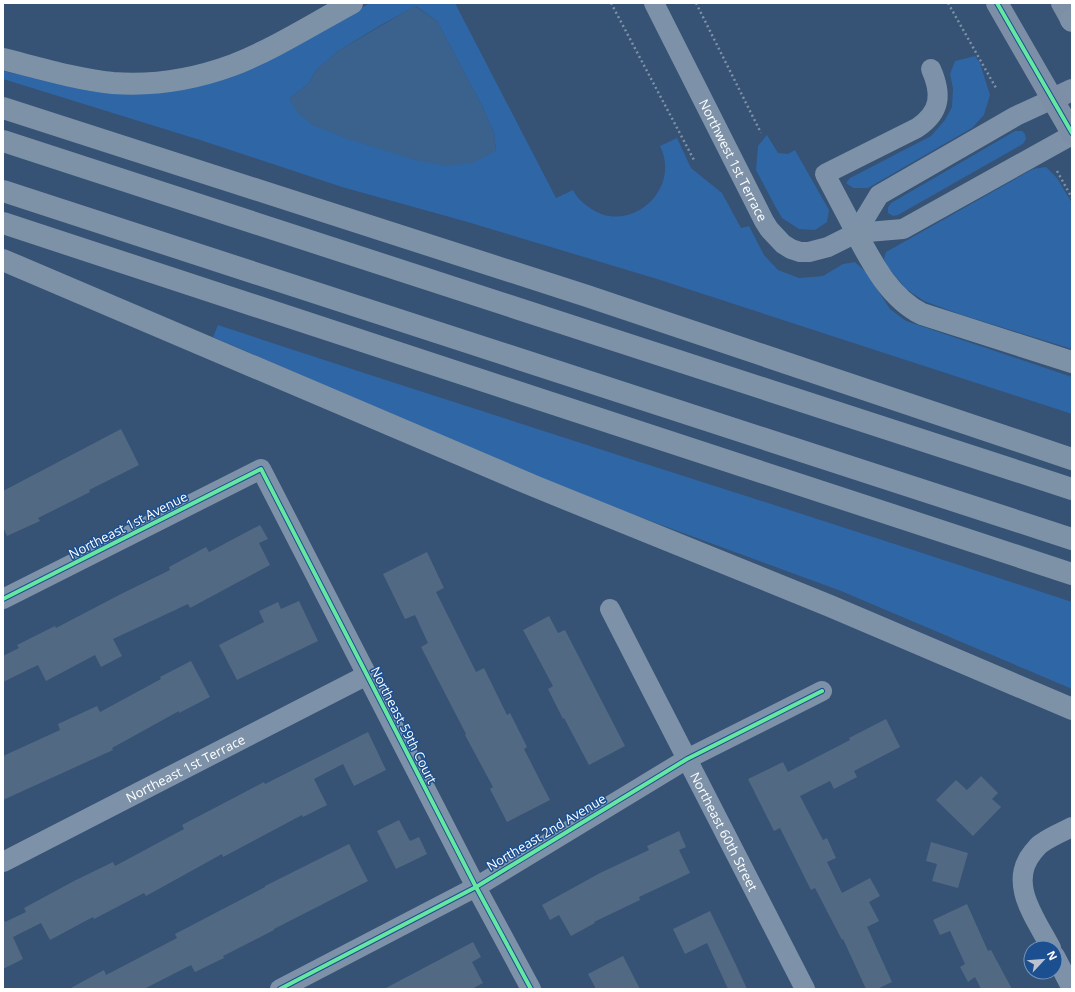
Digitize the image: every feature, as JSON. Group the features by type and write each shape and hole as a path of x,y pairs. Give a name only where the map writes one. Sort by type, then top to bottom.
{"highway":[{"path":"3,58 73,76 113,83 170,81 211,72 239,62 269,49 352,3"},
{"path":"3,108 587,296 1072,459"},
{"path":"3,141 1072,489"},
{"path":"3,191 1072,539"},
{"path":"3,223 1072,574"},
{"path":"856,233 879,273 911,309 928,316 1072,362"},
{"path":"3,260 534,486 830,606 1072,709"}],"main road":[{"path":"997,3 1062,94 1072,134"}],"street":[{"name":"Northwest 1st Terrace","path":"654,3 769,229 783,244 800,252 809,252 828,248 856,233 903,229 1072,134"},
{"path":"856,233 824,174 917,128 924,123 938,102 938,86 931,69"},
{"path":"856,233 879,195 1016,116 1062,94"},
{"name":"Northeast 1st Avenue","path":"3,599 261,469"},
{"name":"Northeast 59th Court","path":"261,469 476,886 531,989"},
{"name":"Northeast 60th Street","path":"610,609 805,989"},
{"name":"Northeast 1st Terrace","path":"3,862 368,674"},
{"name":"Northeast 2nd Avenue","path":"280,989 476,886 687,759 822,691"},
{"path":"1047,940 1024,897 1022,883 1024,867 1041,843 1072,828"},
{"path":"1063,972 1072,989"}],"path":[{"path":"611,3 694,160"},
{"path":"696,3 760,133"},
{"path":"948,3 996,88"},
{"path":"1057,171 1072,198"}],"shaded area":[{"path":"370,3 455,3 556,198 573,190 578,198 590,208 605,215 620,216 635,212 648,204 658,192 664,178 665,162 660,146 677,138 691,168 722,193 741,228 749,226 764,255 778,270 799,278 823,276 843,264 855,262 866,272 890,309 906,321 1072,377 1072,414 657,279 471,223 342,187 200,140 3,79 3,71 93,91 279,54","holes":["416,6 437,21 482,106 494,133 496,151 289,99 309,83 316,70 338,51"]},
{"path":"415,6 437,21 482,106 494,133 496,151 473,163 446,166 415,160 348,139 312,125 297,112 289,99 309,83 316,70 338,51"},
{"path":"975,56 980,63 990,95 984,115 972,128 868,188 853,188 846,183 850,178 931,136 945,120 952,107 953,88 950,74 955,61"},
{"path":"1015,131 1022,131 1025,134 1026,139 1023,144 898,215 893,216 888,213 888,207 891,203"},
{"path":"767,135 778,153 788,154 795,150 829,210 827,222 815,230 799,229 782,218 756,170 758,146"},
{"path":"1046,167 1057,178 1072,203 1072,349 962,315 924,301 906,289 887,266 884,259 886,252 1033,169"},
{"path":"218,325 1072,602 1072,689 841,591 645,519 547,481 213,337"}],"building":[{"path":"121,429 139,465 38,518 40,521 7,536 3,527 3,491"},
{"path":"260,525 268,539 259,543 270,565 190,608 188,604 113,639 122,656 101,667 95,655 46,681 38,665 3,682 3,656 19,648 17,645 55,626 56,628 170,570 169,567 206,547 209,552"},
{"path":"427,552 444,588 436,592 476,672 484,668 507,715 510,713 527,747 524,749 550,800 507,822 490,789 493,787 421,647 428,643 415,615 405,619 383,574"},
{"path":"299,601 318,641 237,680 219,645 264,622 259,611 278,602 281,609"},
{"path":"549,616 558,633 565,630 625,746 589,765 548,689 553,686 523,630"},
{"path":"191,661 210,697 179,713 179,711 112,748 113,750 3,800 3,756 60,730 58,724 97,706 100,712"},
{"path":"886,719 900,747 854,771 857,777 834,789 830,781 800,796 823,840 827,838 836,858 827,862 842,893 870,878 880,896 869,902 879,921 867,927 892,982 877,989 866,989 843,939 842,940 815,888 811,890 780,828 774,831 748,779 783,762 788,772 850,740 849,738"},
{"path":"368,732 386,770 354,786 343,764 314,779 327,805 303,817 302,815 223,857 222,854 146,896 144,893 94,919 93,917 50,940 41,923 13,937 23,959 3,969 3,918 5,922 26,912 24,908 74,881 113,862 115,866 184,829 182,825 264,782 265,784"},
{"path":"981,776 998,793 992,799 1001,807 973,836 936,800 956,780 967,790"},
{"path":"399,820 410,841 419,837 427,854 396,869 377,831"},
{"path":"679,831 686,847 679,850 690,873 639,897 640,900 594,922 595,923 571,936 559,915 550,920 542,905 600,873 649,850 647,846"},
{"path":"931,842 968,853 958,888 932,881 937,864 926,861"},
{"path":"349,844 368,881 223,956 224,958 195,972 191,965 144,989 69,989 104,970 106,975 177,938 175,934 265,886"},
{"path":"967,904 988,951 991,950 1012,989 981,989 975,977 968,982 960,967 965,964 950,931 940,935 933,920"},
{"path":"710,911 747,989 728,989 707,943 685,954 673,929"},
{"path":"473,942 481,957 472,962 483,983 472,989 384,989"},
{"path":"623,956 640,989 596,989 588,974"}],"cycle path":[{"path":"997,3 1072,133"},
{"path":"3,599 261,469 476,887 531,989"},
{"path":"280,989 476,887 687,759 822,691"}]}
